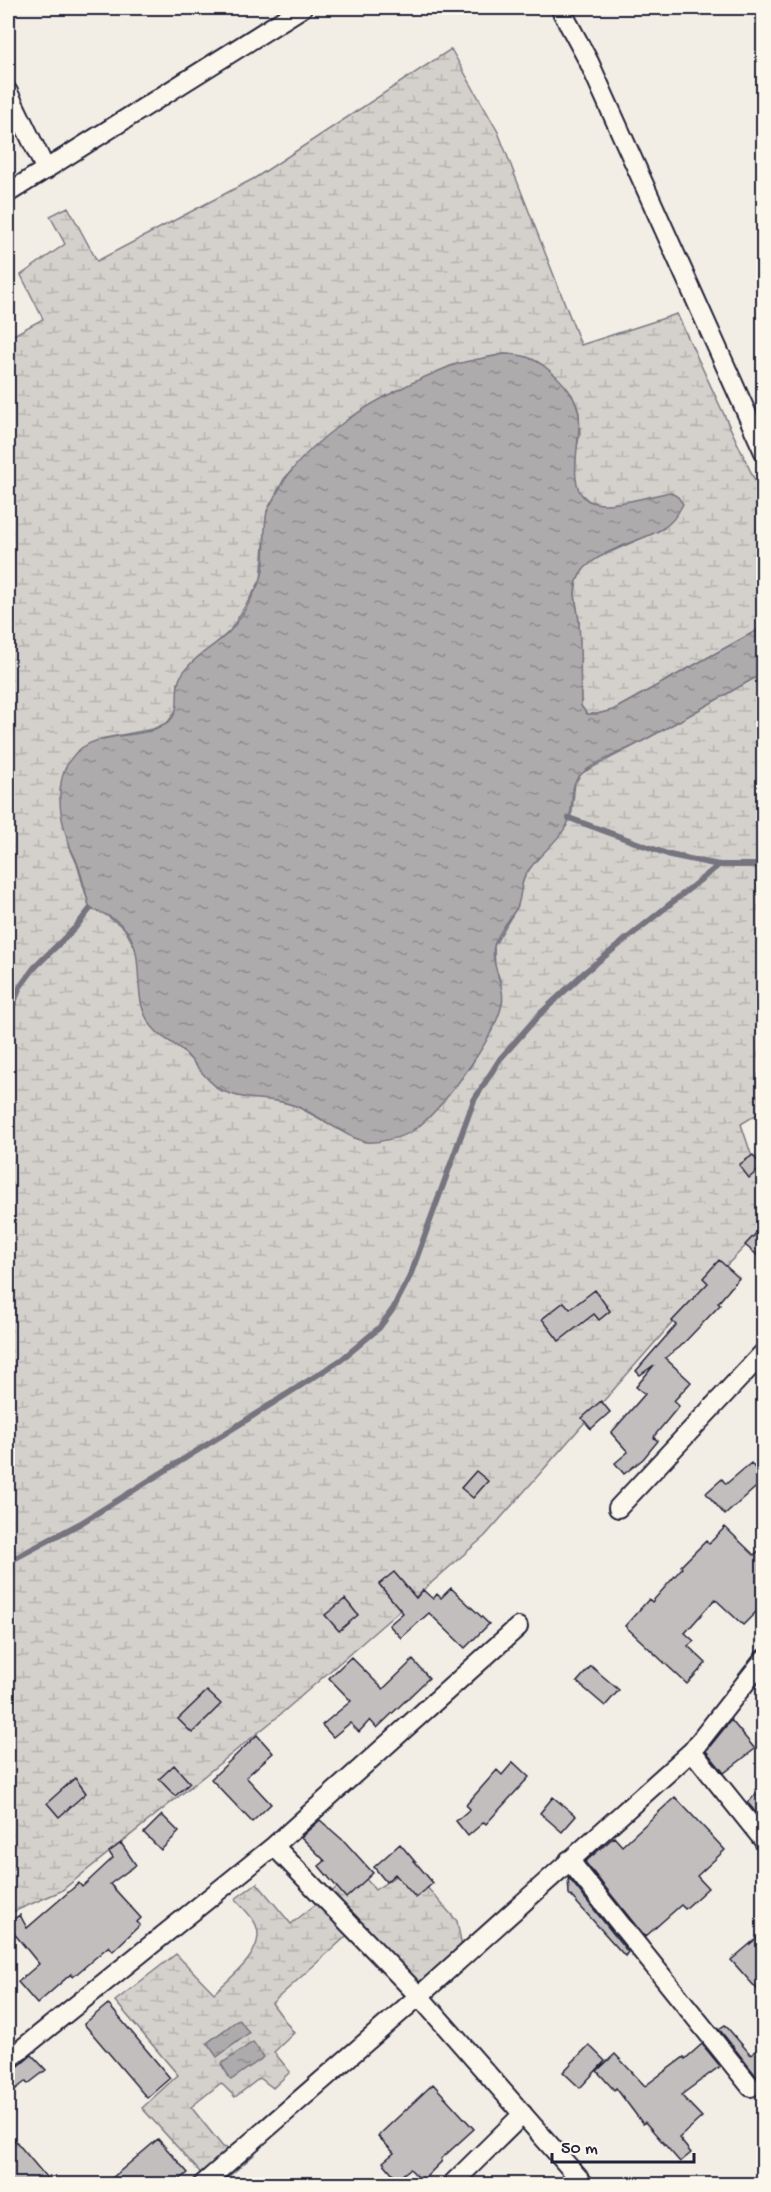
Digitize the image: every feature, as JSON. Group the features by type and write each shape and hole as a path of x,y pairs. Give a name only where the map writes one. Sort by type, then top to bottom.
{"street":[{"path":"8,193 302,8"},
{"path":"560,8 585,54 764,452"},
{"path":"8,92 46,170"},
{"path":"618,1508 764,1352"},
{"path":"8,2060 274,1846 518,1627"},
{"path":"203,2184 419,1996 692,1751 764,1659"},
{"path":"692,1751 764,1841"},
{"path":"274,1846 419,1996 584,2184"},
{"path":"569,1860 751,2087"},
{"path":"452,2184 523,2114"}],"green space":[{"path":"451,49 498,132 581,345 677,314 763,498 763,627 613,710 587,714 581,706 579,622 575,594 577,580 585,567 595,559 664,528 616,503 603,505 589,501 579,492 575,481 576,450 580,434 579,413 572,395 555,375 504,354 453,365 409,385 351,417 322,440 284,479 267,511 261,580 230,631 193,663 178,683 178,705 168,722 153,729 100,739 69,846 77,864 90,909 100,911 124,928 138,953 139,968 181,1049 219,1090 238,1096 275,1100 296,1106 354,1137 469,1069 494,1025 501,982 495,967 494,946 518,905 519,891 525,876 566,826 572,812 575,782 582,773 763,673 764,1110 741,1124 763,1190 763,1228 687,1306 485,1536 275,1719 61,1891 8,1914 8,338 43,319 21,275 65,244 50,216 68,207 97,261 255,178"},
{"path":"409,1867 457,1921 462,1947 419,1986 361,1923 272,2003 294,2033 274,2052 290,2072 273,2088 260,2078 235,2097 221,2083 191,2107 223,2147 255,2154 220,2184 208,2184 142,2108 178,2075 115,2001 176,1954 214,1993 245,1963 256,1944 258,1935 256,1925 235,1899 257,1883 291,1924 359,1870 375,1890"}],"water":[{"path":"504,354 523,356 539,362 559,379 572,396 579,415 577,485 582,495 589,501 617,503 670,492 683,504 665,527 602,555 582,571 577,581 575,596 580,632 581,706 587,714 613,710 763,627 763,673 701,709 589,768 577,779 573,788 571,813 567,825 526,874 518,905 500,932 494,946 494,961 503,997 489,1035 466,1072 426,1120 404,1135 389,1140 367,1142 345,1133 296,1106 238,1096 219,1089 206,1078 182,1050 156,1031 145,1016 140,999 135,947 127,932 113,919 90,909 80,870 64,826 60,807 60,788 65,769 74,755 85,745 98,740 156,729 173,717 176,712 177,687 181,676 191,664 233,628 253,596 262,576 268,510 290,473 308,453 328,434 352,417 401,388 457,364"},
{"path":"239,2019 249,2033 217,2057 207,2043"},
{"path":"253,2042 264,2057 231,2080 221,2064"}],"building":[{"path":"753,1155 762,1167 749,1178 739,1165"},
{"path":"764,1225 764,1261 745,1245"},
{"path":"719,1260 739,1278 718,1303 720,1305 680,1347 665,1358 691,1382 674,1401 679,1406 655,1435 654,1438 658,1441 643,1459 624,1474 615,1463 628,1452 611,1433 645,1394 636,1387 654,1365 640,1375 636,1371 676,1325 672,1321 708,1283 703,1278"},
{"path":"595,1290 610,1311 599,1320 594,1314 559,1341 542,1319 564,1302 570,1309"},
{"path":"601,1401 610,1412 591,1429 582,1418"},
{"path":"751,1463 764,1480 725,1515 706,1493 722,1479 726,1484"},
{"path":"476,1471 488,1481 473,1498 461,1488"},
{"path":"725,1527 754,1555 764,1546 764,1604 743,1625 715,1599 685,1633 694,1641 688,1646 706,1663 687,1684 625,1626 649,1599 652,1602 682,1568 681,1566 706,1541 709,1544"},
{"path":"394,1572 416,1598 423,1590 433,1599 437,1594 441,1598 451,1588 489,1624 465,1648 429,1613 401,1638 389,1625 403,1613 379,1584"},
{"path":"345,1599 358,1615 339,1631 325,1615"},
{"path":"351,1657 383,1689 413,1660 429,1678 377,1728 370,1720 359,1732 350,1723 333,1737 322,1725 351,1701 329,1678"},
{"path":"591,1666 619,1690 605,1706 577,1682"},
{"path":"207,1691 221,1704 192,1733 178,1719"},
{"path":"731,1720 755,1749 724,1773 706,1751"},
{"path":"257,1735 273,1753 246,1777 271,1804 252,1822 211,1779"},
{"path":"513,1762 529,1777 486,1824 484,1822 468,1836 456,1821 470,1809 466,1805 497,1770 502,1775"},
{"path":"174,1765 190,1783 175,1796 159,1779"},
{"path":"75,1778 86,1793 59,1817 47,1803"},
{"path":"764,1788 764,1822 747,1802"},
{"path":"553,1797 576,1816 562,1832 540,1813"},
{"path":"675,1797 725,1850 697,1876 708,1888 685,1909 681,1905 645,1937 585,1862 614,1837 622,1846"},
{"path":"162,1815 179,1832 161,1850 144,1833"},
{"path":"320,1820 345,1842 373,1873 346,1898 319,1866 325,1861 301,1837"},
{"path":"121,1843 136,1865 110,1884 141,1918 137,1922 140,1925 113,1951 109,1946 73,1977 71,1974 37,2004 18,1982 39,1964 8,1926 8,1922 20,1915 27,1928 79,1883 82,1887 113,1858 109,1852"},
{"path":"400,1844 433,1883 416,1898 395,1874 386,1882 374,1867"},
{"path":"568,1877 628,1952 625,1956 569,1894"},
{"path":"764,1932 764,1997 731,1960"},
{"path":"108,2004 170,2078 147,2098 84,2024"},
{"path":"725,2025 751,2055 764,2043 764,2080 761,2082 719,2029"},
{"path":"702,2044 720,2066 681,2095 702,2117 679,2138 691,2153 680,2162 645,2122 643,2124 616,2088 614,2090 597,2071 615,2054 645,2086 684,2057 685,2059"},
{"path":"589,2045 605,2061 580,2088 563,2072"},
{"path":"32,2055 46,2070 28,2084 26,2081 16,2089 8,2075"},
{"path":"433,2084 474,2129 441,2159 442,2161 422,2181 410,2169 397,2179 383,2162 394,2153 378,2136"},
{"path":"8,2132 52,2184 14,2184 8,2177"},
{"path":"158,2139 188,2173 174,2184 105,2184"}],"waterway":[{"path":"569,818 670,855 719,865 764,865"},
{"path":"8,1562 81,1523 240,1424 341,1360 379,1328 393,1309 410,1276 474,1100 500,1059 539,1015 585,972 719,865"},
{"path":"8,1018 20,987 34,968 75,928 90,909"}]}
